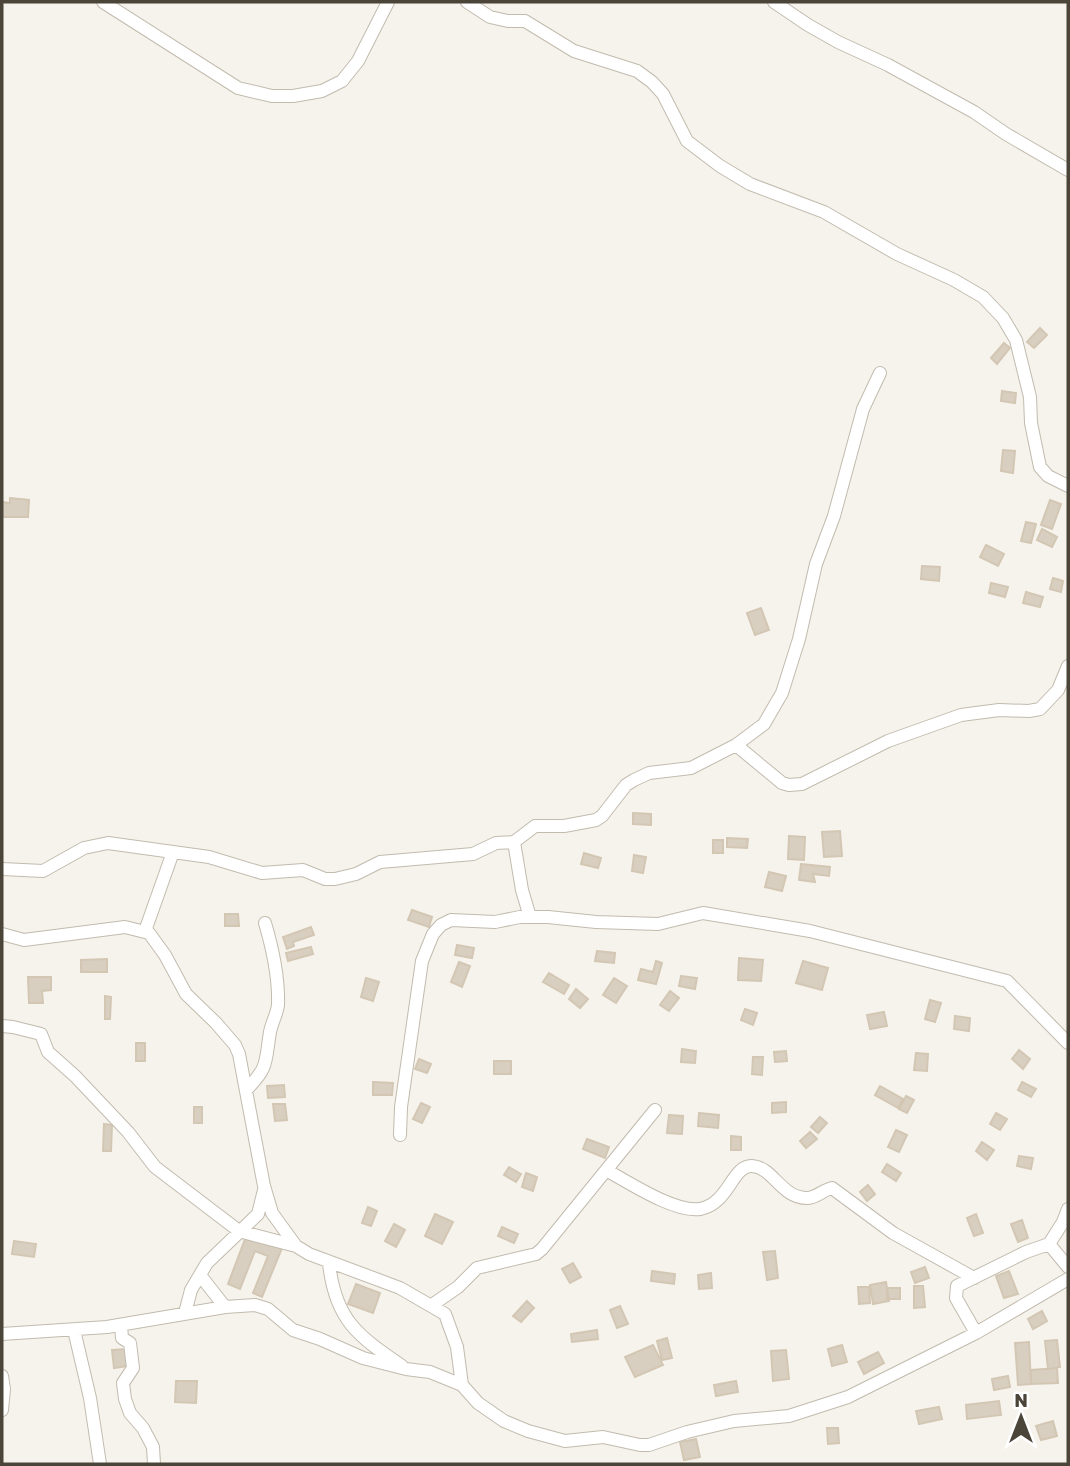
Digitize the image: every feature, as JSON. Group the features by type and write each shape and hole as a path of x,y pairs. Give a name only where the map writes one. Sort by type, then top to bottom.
{"street":[{"path":"103,2 238,88 272,96 293,96 322,91 342,81 358,61 388,2"},
{"path":"467,2 491,17 525,21 574,51 637,71 663,94 687,141 720,166 750,184 824,212 897,254 954,280 983,297 1003,318 1016,340 1030,397 1031,423 1040,467 1048,476 1068,486"},
{"path":"774,2 808,25 974,112 1068,170"},
{"path":"2,869 43,870 85,848 101,843 208,857 262,873 303,870 329,880 356,874 380,862 473,854 496,844 514,842 534,826 596,820 603,816 626,785 634,780 649,774 691,768 736,745 764,724 782,693 799,639 816,564 834,516 863,410 880,373"},
{"path":"736,745 782,783 802,784 888,741 961,715 999,710 1040,709 1058,690 1068,666"},
{"path":"514,842 522,890 530,917"},
{"path":"145,931 173,852"},
{"path":"400,1135 418,977 426,947 433,934 441,925 451,920 495,922 530,917 658,924 703,914 810,931 1000,978 1015,987 1068,1044"},
{"path":"246,1090 260,1077 268,1061 268,1044 278,1005 276,971 265,923"},
{"path":"2,934 24,940 125,927 151,934 186,994 234,1045 244,1070 264,1186 272,1213 296,1246"},
{"path":"2,1026 41,1034 48,1052 75,1076 128,1132 148,1161 219,1218 239,1231 296,1246 329,1263 400,1288 445,1314 457,1347 462,1385 469,1396 504,1421 565,1441 603,1437 649,1445 734,1421 789,1416 819,1408 848,1397 976,1333 1068,1279"},
{"path":"432,1305 458,1287 477,1268 536,1254 542,1249 655,1111"},
{"path":"606,1170 649,1193 690,1209 701,1209 717,1202 738,1173 752,1166 768,1174 793,1196 811,1198 832,1188 893,1233 974,1278"},
{"path":"185,1313 191,1290 200,1275 217,1252 258,1214 264,1186"},
{"path":"976,1333 959,1305 957,1286 1026,1252 1049,1244 1068,1209"},
{"path":"1049,1244 1068,1267"},
{"path":"329,1263 331,1279 351,1327 371,1345 407,1369"},
{"path":"200,1275 225,1307"},
{"path":"2,1334 121,1325 225,1307 255,1305 268,1309 298,1333 320,1339 363,1359 442,1375 462,1385"},
{"path":"121,1325 122,1338 130,1343 133,1368 123,1383 125,1399 130,1413 143,1428 153,1447 154,1464"},
{"path":"74,1330 84,1364 100,1464"},
{"path":"2,1376 2,1410"}],"building":[{"path":"1040,328 1047,335 1034,348 1027,342"},
{"path":"1004,343 1010,348 997,364 991,358"},
{"path":"1002,391 1016,393 1015,403 1001,401"},
{"path":"1003,450 1015,451 1013,473 1001,471"},
{"path":"10,498 29,500 28,517 2,517 2,502 10,503"},
{"path":"1050,500 1061,504 1052,529 1041,525"},
{"path":"1026,522 1036,524 1031,543 1021,541"},
{"path":"1042,529 1057,537 1052,547 1037,540"},
{"path":"986,545 1004,554 998,566 980,557"},
{"path":"922,566 940,567 939,581 921,579"},
{"path":"1053,578 1063,581 1061,592 1050,589"},
{"path":"991,583 1008,587 1005,597 989,593"},
{"path":"1026,592 1043,597 1040,607 1023,603"},
{"path":"761,608 769,630 755,635 747,613"},
{"path":"633,813 651,814 651,825 633,824"},
{"path":"840,831 842,856 824,857 822,832"},
{"path":"789,836 805,837 804,860 788,859"},
{"path":"727,838 748,839 747,848 727,847"},
{"path":"713,840 723,840 723,853 713,853"},
{"path":"584,853 601,858 598,868 581,864"},
{"path":"634,855 646,857 643,873 632,871"},
{"path":"801,864 830,867 829,876 813,874 815,882 799,880"},
{"path":"769,872 786,876 782,891 765,887"},
{"path":"412,910 432,917 429,927 408,920"},
{"path":"225,914 238,914 239,926 225,926"},
{"path":"311,927 314,935 293,942 294,946 287,949 283,937"},
{"path":"457,945 474,948 472,958 455,955"},
{"path":"311,947 313,954 288,961 286,953"},
{"path":"597,951 615,953 614,963 595,961"},
{"path":"739,958 763,960 761,981 738,980"},
{"path":"107,959 107,972 81,972 81,960"},
{"path":"656,961 662,963 656,984 638,980 641,969 653,972"},
{"path":"803,961 828,968 822,990 796,983"},
{"path":"459,962 470,966 462,987 451,982"},
{"path":"549,973 569,985 564,994 543,982"},
{"path":"681,976 697,978 695,989 679,986"},
{"path":"28,977 51,977 51,990 42,991 43,1003 29,1003"},
{"path":"366,978 379,982 373,1001 361,997"},
{"path":"614,978 627,986 616,1003 603,995"},
{"path":"576,989 588,999 580,1008 569,999"},
{"path":"670,991 679,998 669,1011 660,1005"},
{"path":"105,996 111,997 110,1019 105,1019"},
{"path":"930,1000 941,1003 935,1022 925,1019"},
{"path":"745,1009 757,1013 753,1025 741,1020"},
{"path":"884,1012 887,1026 870,1029 867,1015"},
{"path":"955,1016 970,1018 969,1031 954,1029"},
{"path":"136,1043 145,1043 145,1061 136,1061"},
{"path":"682,1049 696,1051 695,1063 681,1062"},
{"path":"1019,1050 1030,1059 1023,1069 1012,1059"},
{"path":"786,1051 787,1061 775,1062 774,1052"},
{"path":"916,1053 928,1054 927,1071 914,1070"},
{"path":"753,1057 763,1057 762,1075 752,1074"},
{"path":"419,1059 431,1064 427,1073 415,1069"},
{"path":"494,1061 511,1061 511,1074 494,1074"},
{"path":"373,1082 393,1083 392,1095 373,1095"},
{"path":"1022,1082 1036,1089 1031,1097 1018,1090"},
{"path":"284,1085 285,1097 268,1098 267,1086"},
{"path":"880,1086 903,1099 898,1108 875,1095"},
{"path":"906,1096 914,1100 907,1113 899,1109"},
{"path":"786,1102 786,1112 772,1113 772,1103"},
{"path":"421,1103 430,1107 422,1123 413,1119"},
{"path":"273,1104 285,1104 287,1120 275,1121"},
{"path":"194,1107 202,1107 202,1123 194,1123"},
{"path":"699,1113 719,1115 718,1128 698,1126"},
{"path":"996,1113 1007,1119 1000,1130 990,1124"},
{"path":"669,1115 683,1116 682,1134 667,1133"},
{"path":"820,1117 827,1123 818,1133 811,1127"},
{"path":"104,1124 112,1125 111,1151 103,1151"},
{"path":"896,1130 907,1135 899,1152 888,1147"},
{"path":"810,1132 817,1139 806,1148 800,1141"},
{"path":"731,1136 741,1137 741,1150 731,1150"},
{"path":"587,1139 609,1147 605,1158 583,1149"},
{"path":"982,1142 994,1150 987,1160 976,1151"},
{"path":"1019,1156 1033,1158 1031,1169 1017,1166"},
{"path":"887,1164 901,1173 896,1181 882,1172"},
{"path":"509,1167 521,1174 516,1182 504,1175"},
{"path":"526,1173 537,1177 533,1191 522,1187"},
{"path":"868,1185 875,1194 867,1201 860,1192"},
{"path":"368,1207 377,1211 371,1226 362,1223"},
{"path":"435,1214 453,1222 442,1244 425,1236"},
{"path":"976,1214 983,1233 974,1236 967,1218"},
{"path":"1022,1220 1028,1238 1018,1242 1011,1224"},
{"path":"394,1224 405,1230 396,1247 385,1241"},
{"path":"502,1227 518,1234 514,1243 498,1236"},
{"path":"247,1234 282,1248 262,1297 253,1293 268,1256 255,1251 240,1289 228,1284"},
{"path":"14,1241 36,1244 34,1257 12,1254"},
{"path":"775,1251 778,1278 767,1280 763,1252"},
{"path":"573,1263 581,1277 570,1283 562,1269"},
{"path":"925,1267 929,1278 915,1283 911,1272"},
{"path":"652,1271 675,1274 674,1284 651,1281"},
{"path":"1009,1271 1018,1294 1004,1298 996,1276"},
{"path":"711,1273 712,1288 699,1289 698,1275"},
{"path":"886,1282 889,1301 873,1304 870,1285"},
{"path":"356,1284 380,1293 373,1313 348,1304"},
{"path":"914,1286 923,1286 925,1307 914,1308"},
{"path":"858,1287 869,1287 870,1303 859,1304"},
{"path":"887,1288 900,1288 900,1299 887,1299"},
{"path":"527,1301 534,1308 521,1322 513,1316"},
{"path":"620,1306 628,1324 617,1328 610,1310"},
{"path":"1042,1311 1047,1321 1033,1329 1028,1319"},
{"path":"597,1330 598,1339 572,1342 571,1334"},
{"path":"667,1338 672,1358 662,1360 657,1341"},
{"path":"1057,1340 1060,1367 1048,1369 1045,1341"},
{"path":"1029,1342 1031,1384 1018,1385 1015,1343"},
{"path":"653,1345 663,1365 635,1377 625,1357"},
{"path":"842,1345 847,1362 832,1366 828,1349"},
{"path":"127,1349 128,1366 114,1368 112,1350"},
{"path":"786,1350 789,1379 773,1381 771,1351"},
{"path":"878,1352 884,1363 864,1374 858,1362"},
{"path":"1057,1368 1058,1383 1031,1384 1031,1370"},
{"path":"1008,1376 1010,1387 994,1390 992,1379"},
{"path":"176,1381 197,1381 196,1403 175,1402"},
{"path":"736,1381 738,1392 716,1396 714,1385"},
{"path":"999,1401 1001,1415 967,1419 966,1405"},
{"path":"939,1407 942,1419 919,1424 916,1411"},
{"path":"1053,1421 1057,1436 1041,1440 1036,1426"},
{"path":"827,1428 838,1428 839,1443 828,1444"},
{"path":"696,1439 700,1457 684,1460 680,1442"}]}
